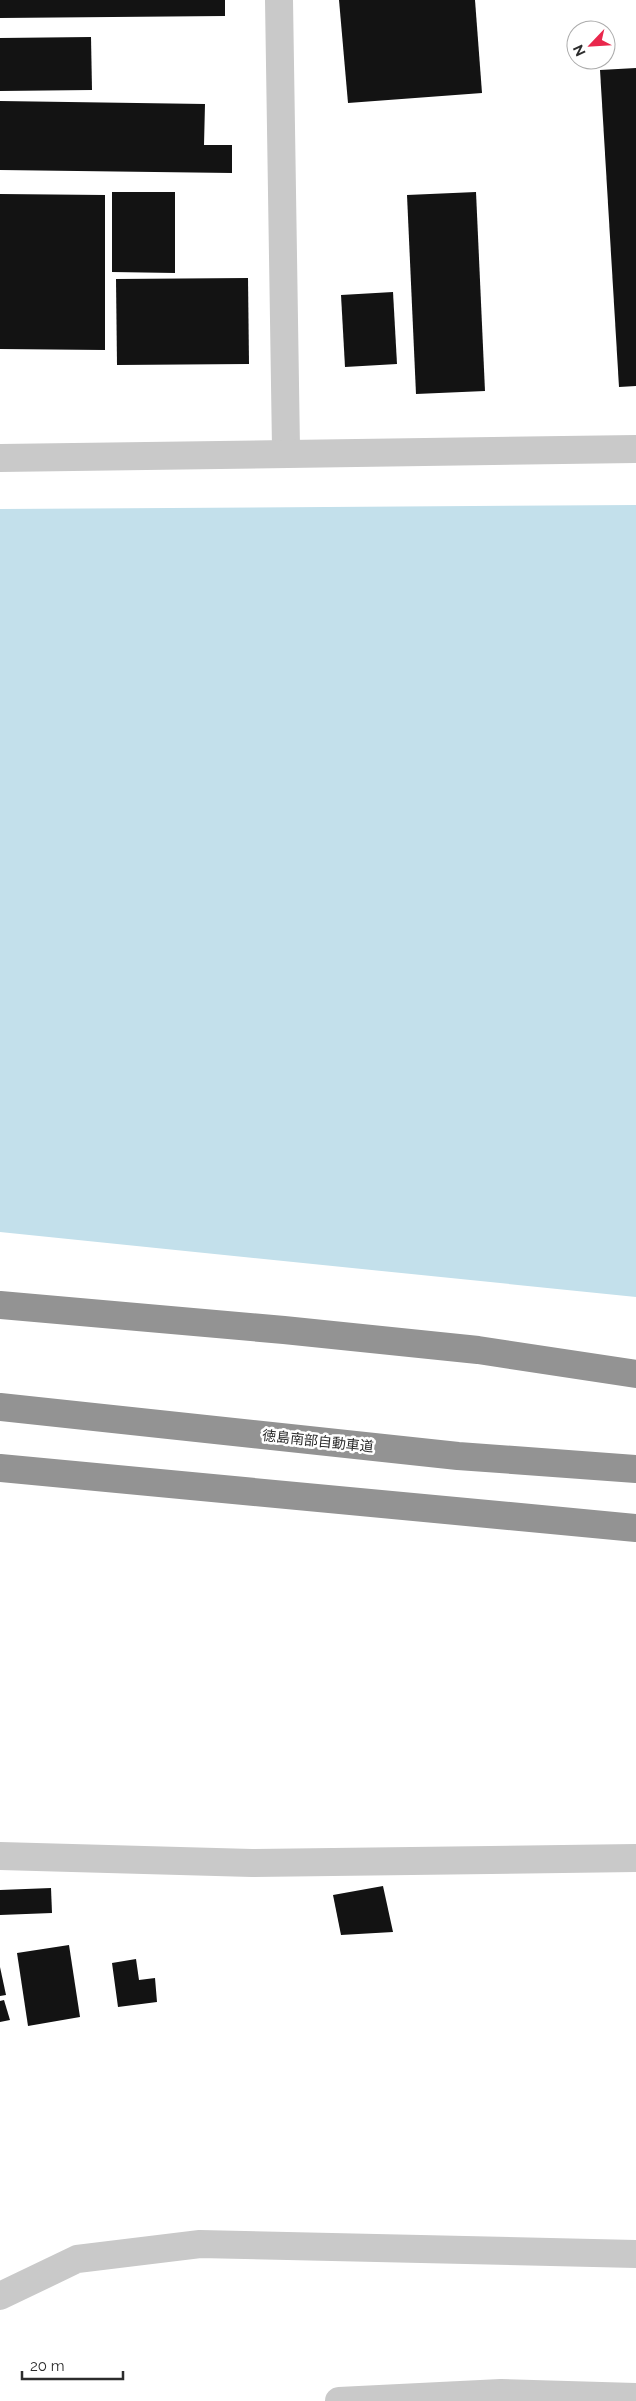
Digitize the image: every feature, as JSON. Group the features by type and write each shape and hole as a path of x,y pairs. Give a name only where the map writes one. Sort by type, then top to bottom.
{"highway":[{"path":"0,1305 284,1330 469,1349 636,1374"},
{"name":"徳島南部自動車道","path":"0,1408 458,1456 636,1469"},
{"path":"0,1468 636,1528"}],"street":[{"path":"279,0 286,448"},
{"path":"0,454 636,443"},
{"path":"0,458 636,449"},
{"path":"0,1856 252,1863 636,1858"},
{"path":"0,2296 77,2259 200,2244 636,2254"},
{"path":"339,2401 501,2393 636,2397"}],"water":[{"path":"636,505 636,1297 0,1232 0,509"}],"building":[{"path":"0,0 225,0 225,16 0,18"},
{"path":"339,0 475,0 482,93 348,103"},
{"path":"91,37 92,90 0,91 0,38"},
{"path":"636,68 636,386 619,387 600,70"},
{"path":"0,101 205,104 204,145 232,145 232,173 0,170"},
{"path":"112,192 175,192 175,273 112,272"},
{"path":"476,192 485,391 416,394 407,195"},
{"path":"0,194 105,195 105,350 0,349"},
{"path":"248,278 249,364 117,365 116,279"},
{"path":"393,292 397,364 345,367 341,295"},
{"path":"383,1886 393,1932 341,1935 333,1895"},
{"path":"51,1888 52,1913 0,1915 0,1890"},
{"path":"69,1945 80,2017 28,2026 17,1953"},
{"path":"136,1959 139,1980 155,1978 157,2002 118,2007 112,1963"},
{"path":"0,1967 6,1995 0,1996"},
{"path":"4,2000 10,2020 0,2022 0,2001"}]}
